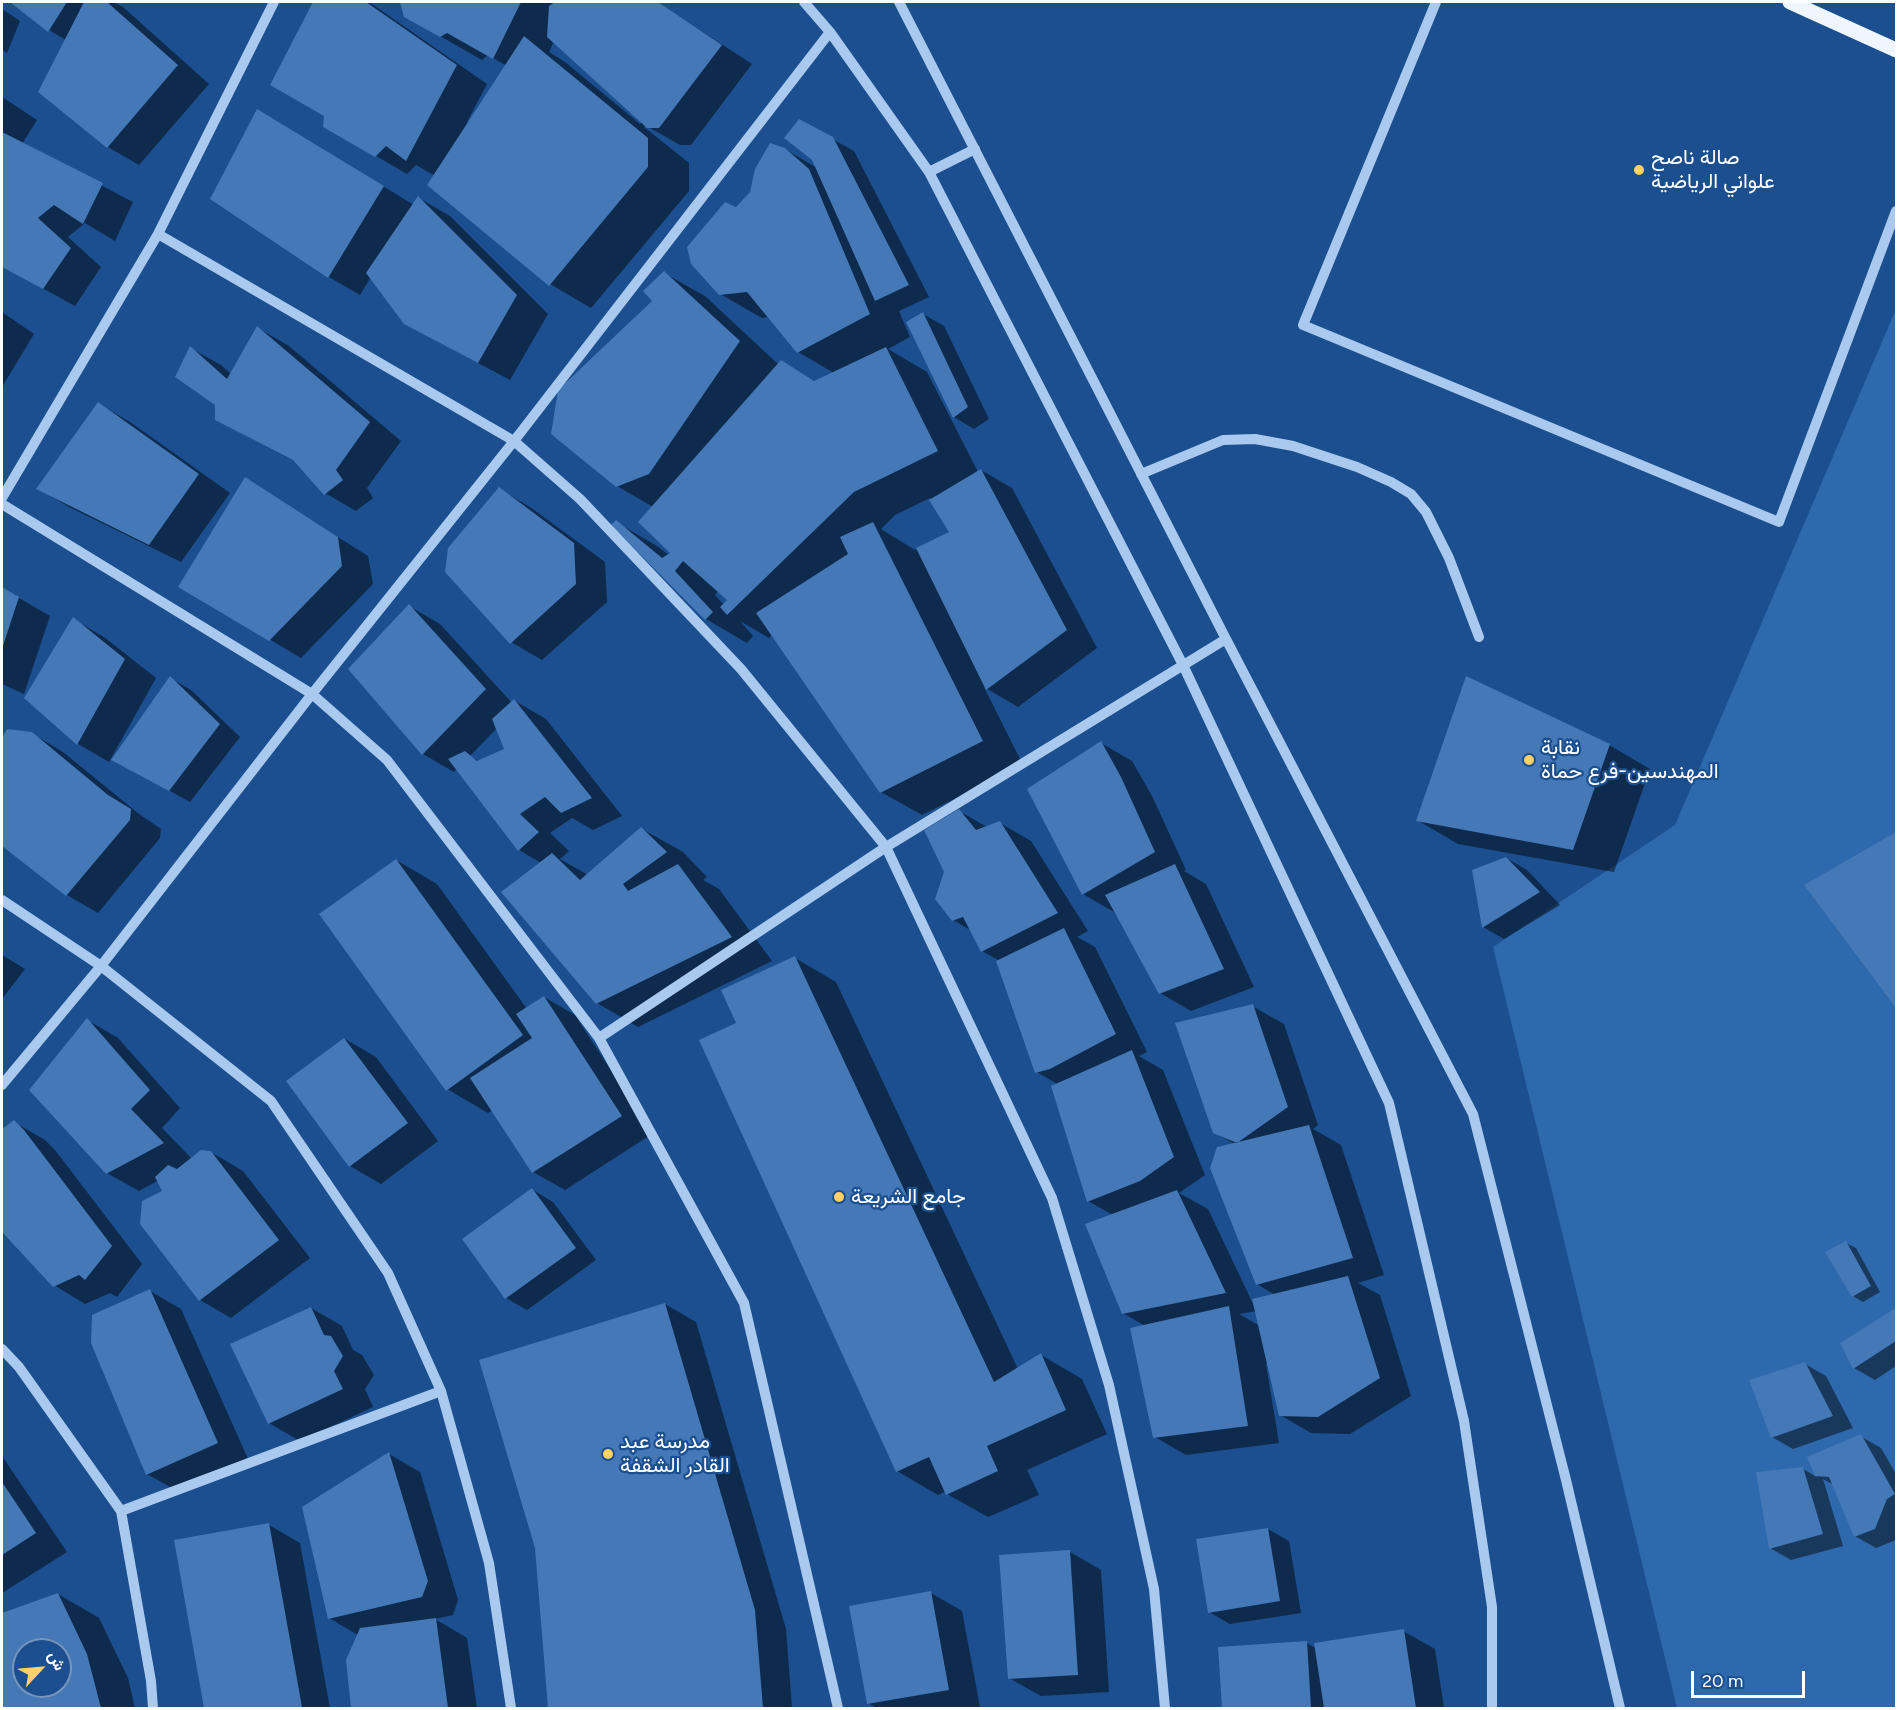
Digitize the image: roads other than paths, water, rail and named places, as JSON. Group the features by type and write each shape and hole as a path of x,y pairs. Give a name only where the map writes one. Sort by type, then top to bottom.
{"main road":[{"path":"1790,2 1896,50"}],"street":[{"path":"2,498 158,234 274,2"},
{"path":"804,2 830,32 929,172 1183,665 1389,1103 1464,1420 1492,1607 1492,1708"},
{"path":"899,2 1473,1114 1566,1480 1620,1708"},
{"path":"1436,2 1303,325 1779,522 1896,211"},
{"path":"2,1085 101,966 312,694 514,441 830,32"},
{"path":"929,172 975,150"},
{"path":"158,234 514,441 580,499 741,669 886,847 1052,1198 1109,1385 1154,1589 1166,1708"},
{"path":"1141,474 1224,440 1255,440 1293,446 1358,467 1391,482 1411,494 1426,512 1449,558 1479,637"},
{"path":"2,504 312,694 387,760 599,1038 744,1303 838,1708"},
{"path":"599,1038 886,847 1226,639"},
{"path":"2,900 101,966 271,1101 388,1273 441,1391 489,1563 511,1708"},
{"path":"2,1349 19,1367 121,1511 151,1681 153,1708"},
{"path":"121,1511 441,1391"}],"place":[{"name":"صالة ناصح علواني الرياضية","path":"1639,170"},
{"name":"نقابة المهندسين-فرع حماة","path":"1529,760"},
{"name":"جامع الشريعة","path":"839,1197"},
{"name":"مدرسة عبد القادر الشقفة","path":"608,1454"}]}
